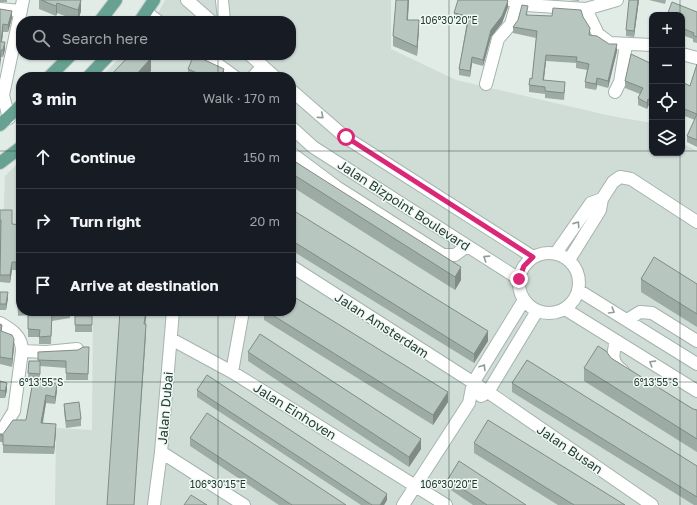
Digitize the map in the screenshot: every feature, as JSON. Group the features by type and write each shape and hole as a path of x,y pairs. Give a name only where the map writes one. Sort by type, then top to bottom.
{"main road":[{"path":"104,16 116,0"},
{"path":"144,16 154,0"},
{"path":"55,72 66,60"},
{"path":"93,72 104,60"},
{"path":"5,121 16,111"},
{"path":"0,163 16,151"}],"street":[{"path":"187,0 205,16"},
{"path":"222,0 224,16"},
{"path":"486,84 498,39 511,24 513,1 547,8 586,9 617,0"},
{"path":"0,8 22,6 20,16"},
{"path":"586,9 598,34 603,39 610,42 649,45"},
{"path":"5,121 3,95 16,34"},
{"path":"615,92 620,82 626,44"},
{"path":"685,55 697,58"},
{"path":"212,60 228,72"},
{"path":"256,60 270,72"},
{"path":"258,72 263,66"},
{"name":"Jalan Bizpoint Boulevard","path":"296,94 346,137 533,257"},
{"name":"Jalan Bizpoint Boulevard","path":"296,132 313,147 519,279"},
{"path":"296,157 338,188 443,255 455,255 467,246"},
{"path":"569,260 600,210 602,199 613,182 620,177 630,179 697,222"},
{"path":"556,253 591,203 602,199"},
{"path":"544,253 556,253 569,260 576,269 579,279 578,290 573,301 564,309 556,312 537,310 524,300 520,290 519,279 524,266 533,257 544,253"},
{"name":"Jalan Amsterdam","path":"296,269 488,392"},
{"path":"578,290 697,364"},
{"path":"403,505 469,403 473,383 524,300"},
{"path":"564,309 697,391"},
{"path":"469,403 488,392 537,310"},
{"path":"627,320 640,312 652,313 697,341"},
{"name":"Jalan Dubai","path":"154,505 161,452 173,316"},
{"path":"232,372 242,316"},
{"path":"0,322 19,337 22,344 14,411 1,430"},
{"name":"Jalan Einhoven","path":"171,339 232,372 446,505"},
{"path":"616,341 612,359 615,365 633,377"},
{"path":"22,351 46,352 77,349"},
{"name":"Jalan Busan","path":"488,392 652,505"},
{"path":"161,452 244,505"}],"shaded area":[{"path":"165,0 391,0 391,49 456,80 611,116 649,122 649,156 685,156 685,145 697,151 697,505 55,505 56,428 92,430 93,316 296,316 296,72 106,72 117,60 296,60 296,16 157,16"},
{"path":"16,165 16,230 3,229 5,176"}],"building":[{"path":"41,0 81,0 78,10 57,3 56,6"},
{"path":"396,0 408,0 407,20 419,20 417,47 393,36"},
{"path":"458,0 508,1 502,16 491,30 483,60 472,57 470,71 459,69 468,21 466,21 467,16 454,13"},
{"path":"629,0 638,0 634,31 626,30"},
{"path":"672,2 697,12 697,37 693,35 694,33 685,29 685,12 668,12"},
{"path":"522,5 528,6 526,15 552,16 553,8 581,10 583,17 590,28 589,35 597,36 609,44 617,44 608,81 597,78 596,84 585,82 589,64 576,61 577,57 546,55 543,80 565,82 564,93 545,91 545,87 529,85 530,78 532,79 537,31 513,27 518,20"},
{"path":"0,9 12,11 8,25 3,24 1,42 5,42 3,50 1,50 0,61"},
{"path":"631,54 649,63 649,100 647,103 638,98 643,88 625,81"},
{"path":"125,60 149,60 138,72 114,72"},
{"path":"192,60 205,60 224,69 223,72 195,72 188,69"},
{"path":"697,64 697,114 685,109 685,84 690,86"},
{"path":"697,114 697,140 687,136"},
{"path":"296,162 461,267 455,277 296,176"},
{"path":"0,210 12,210 12,224 16,224 16,262 12,262 10,275 0,275"},
{"path":"296,212 488,331 474,354 296,243"},
{"path":"654,257 697,284 697,314 641,279"},
{"path":"0,292 8,292 6,304 0,304"},
{"path":"296,298 448,392 433,415 274,316 296,316"},
{"path":"28,316 52,316 51,336 39,337 40,330 28,329"},
{"path":"75,316 92,316 92,325 75,325"},
{"path":"120,316 145,316 144,324 146,324 134,505 107,505"},
{"path":"0,324 2,325 1,331 12,335 14,339 12,359 0,357"},
{"path":"260,334 421,439 409,457 248,352"},
{"path":"598,346 606,351 611,358 693,409 697,410 697,439 584,368"},
{"path":"83,347 89,347 88,374 66,373 66,361 38,360 38,352 78,350"},
{"path":"527,360 697,466 697,497 512,383"},
{"path":"29,361 40,361 40,374 28,373"},
{"path":"207,375 387,494 380,505 372,505 197,390"},
{"path":"0,381 7,383 5,391 0,390"},
{"path":"33,381 57,384 55,397 46,395 41,423 56,424 54,447 3,445 3,435 0,434 3,434 13,420 26,420"},
{"path":"79,402 81,419 66,421 64,404"},
{"path":"207,413 346,505 292,505 190,438"},
{"path":"488,420 625,505 574,505 474,443"},
{"path":"459,461 526,505 487,505 448,479"},
{"path":"191,495 207,505 184,505"}],"route":[{"path":"346,137 533,257 524,266 519,279"}]}
